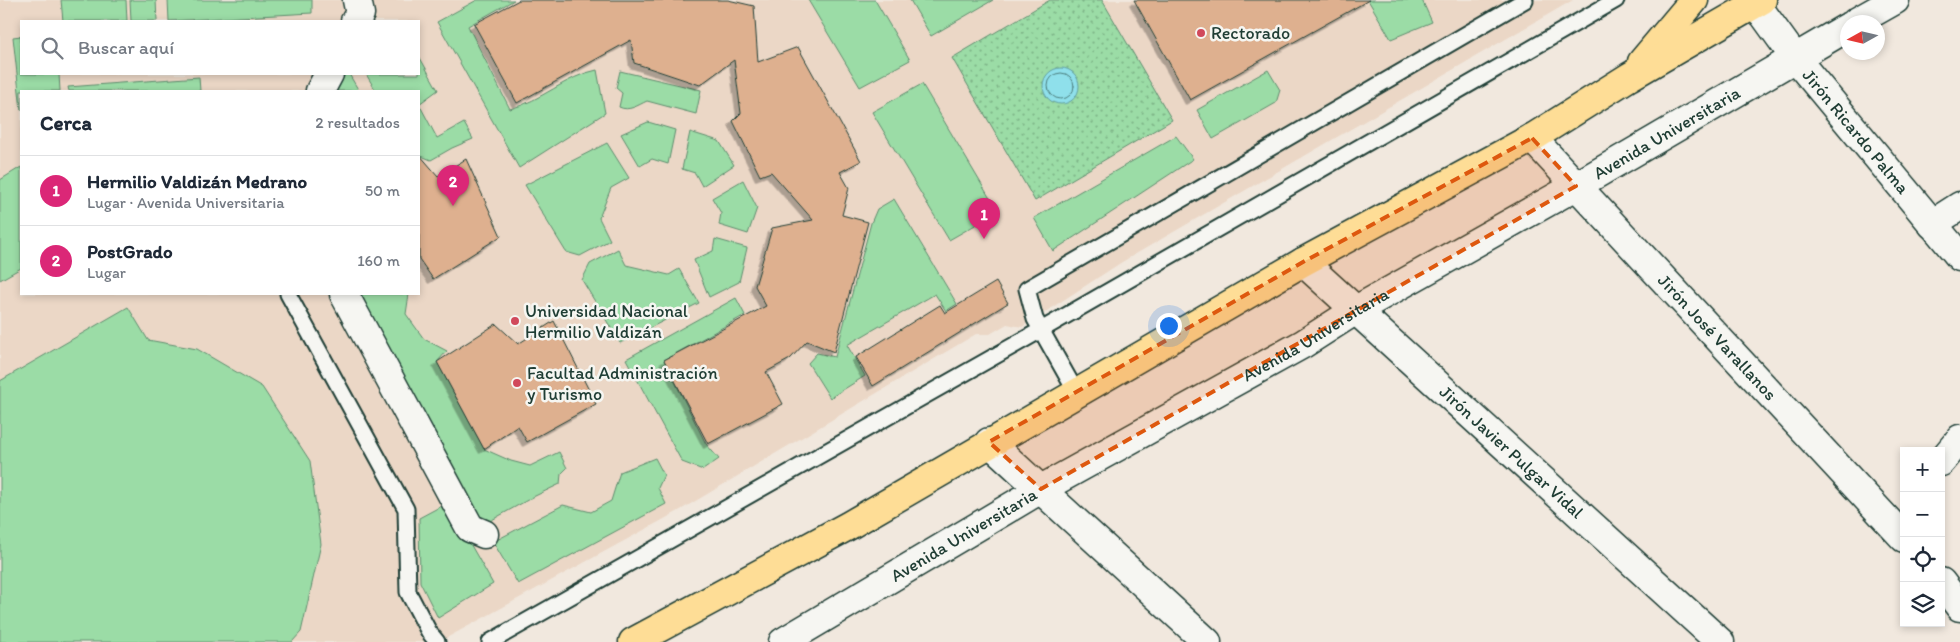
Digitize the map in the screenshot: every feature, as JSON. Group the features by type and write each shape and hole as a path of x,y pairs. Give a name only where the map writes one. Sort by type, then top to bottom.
{"highway":[{"path":"1629,77 1694,0"},
{"path":"636,641 848,526 989,442 1303,262 1532,138 1629,77 1759,2"}],"street":[{"path":"356,20 360,14 358,0"},
{"path":"1868,15 1895,0"},
{"name":"Jirón Ricardo Palma","path":"1759,2 1795,58 1960,257"},
{"name":"Avenida Universitaria","path":"783,642 1040,489 1303,344 1356,310 1576,186 1840,33"},
{"path":"321,90 328,75"},
{"name":"Jirón José Varallanos","path":"1532,138 1900,524"},
{"path":"1932,224 1960,206"},
{"name":"Jirón Javier Pulgar Vidal","path":"1303,262 1720,642"},
{"path":"345,295 470,528 484,534"},
{"path":"1945,457 1960,439"},
{"path":"989,442 1207,642"},
{"path":"1945,587 1960,607"}],"lane":[{"path":"1076,392 1035,319 1027,289 1524,0"},
{"path":"490,642 1041,330 1616,0"},
{"path":"289,295 406,509 408,592 429,632 437,642"}],"highlighted area":[{"path":"1532,138 1576,186 1041,489 989,442 1303,262"}],"shaded area":[{"name":"Universidad Nacional Hermilio Valdizán","path":"0,0 1573,0 1122,262 1022,327 1007,324 990,334 976,334 677,512 439,642 0,642"}],"green space":[{"path":"61,0 126,0 127,20 63,20"},
{"path":"130,0 156,0 157,20 131,20"},
{"path":"168,0 312,0 312,13 169,20"},
{"path":"477,0 514,0 468,26 510,109 586,73 597,70 605,113 519,168 437,22"},
{"path":"808,0 875,0 910,60 860,87"},
{"path":"910,0 993,0 931,36"},
{"path":"1050,0 1102,0 1172,120 1035,201 952,58"},
{"path":"1368,0 1422,0 1432,22 1391,39"},
{"path":"20,36 20,75 59,75 60,90 20,90 20,101 13,37"},
{"path":"420,58 438,90 420,103 420,90 375,90 367,75 420,75"},
{"path":"1268,70 1280,90 1276,103 1213,139 1197,110"},
{"path":"620,71 701,90 696,114 647,101 626,109 619,107 622,93 616,88"},
{"path":"336,75 350,75 358,90 329,90"},
{"path":"199,77 200,90 69,90 68,87"},
{"path":"922,84 998,212 949,240 872,112"},
{"path":"420,106 437,138 464,123 473,139 431,160 420,155"},
{"path":"648,122 675,130 668,164 652,159 640,166 621,134"},
{"path":"690,132 719,141 734,165 702,186 695,173 682,169"},
{"path":"1176,136 1193,159 1053,251 1034,218"},
{"path":"607,143 629,178 611,188 599,218 610,240 580,256 566,252 525,185"},
{"path":"20,168 20,269 0,280 0,180"},
{"path":"743,180 757,208 748,234 719,225 721,213 712,198"},
{"path":"894,199 957,304 946,311 935,294 847,345 865,376 830,398 808,363 817,353 835,357 871,223 877,209"},
{"path":"715,239 747,248 739,282 709,297 694,260 713,251"},
{"path":"618,249 626,265 669,275 679,269 699,303 620,343 582,280 590,264"},
{"path":"354,295 409,295 406,314 424,339 447,351 437,362 484,449 511,461 530,466 559,452 567,468 561,474 560,484 490,521 476,517"},
{"path":"736,298 745,315 664,360 706,444 719,459 703,470 682,462 626,359"},
{"path":"128,307 148,340 197,349 262,387 310,461 321,544 301,632 292,642 0,642 0,381"},
{"path":"655,458 664,475 658,488 666,504 518,584 493,542 563,505 591,512 611,501 620,472"},
{"path":"447,503 493,584 438,618 420,582 419,518"}],"water":[{"path":"1061,68 1068,69 1074,73 1078,79 1078,93 1074,99 1068,103 1061,104 1054,103 1048,99 1044,93 1043,86 1044,79 1048,73 1054,69"}],"building":[{"path":"519,0 728,0 754,6 758,62 798,47 861,161 840,172 849,188 842,215 868,222 834,352 807,341 790,359 766,372 783,404 708,444 664,360 766,306 755,286 772,228 813,220 771,172 760,176 733,121 741,113 734,60 700,85 634,63 631,40 517,103 474,24"},
{"path":"1134,0 1369,0 1190,100"},
{"path":"420,155 438,176 466,159 501,236 433,279 420,260"},
{"path":"996,282 1008,303 873,386 856,357 940,305 945,313"},
{"name":"Facultad Administración y Turismo","path":"554,321 596,404 527,442 518,426 484,449 437,362 496,324 518,344"}],"place":[{"name":"Rectorado","path":"1201,33"},
{"name":"PostGrado","path":"453,206"},
{"name":"Hermilio Valdizán Medrano","path":"984,239"},
{"name":"Universidad Nacional Hermilio Valdizán","path":"515,321"},
{"name":"Facultad Administración y Turismo","path":"517,383"}]}
